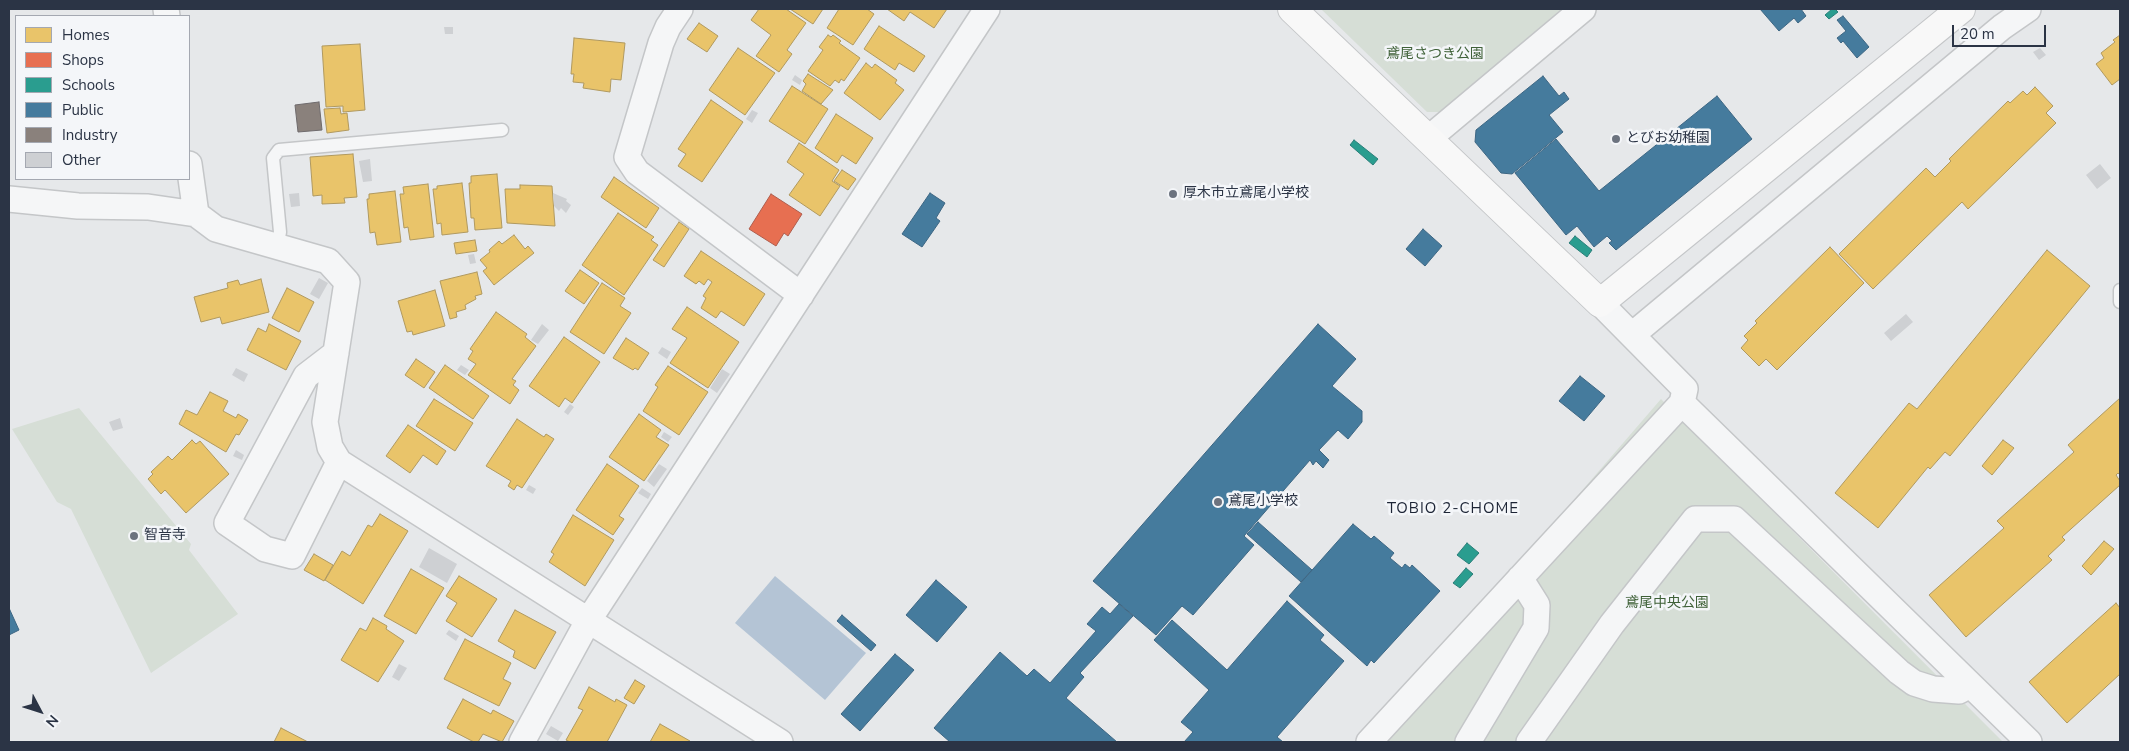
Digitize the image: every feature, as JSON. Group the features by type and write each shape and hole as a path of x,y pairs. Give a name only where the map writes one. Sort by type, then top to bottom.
{"street":[{"path":"680,9 668,27 662,43 627,157 637,172 801,295"},
{"path":"522,742 588,621 987,9"},
{"path":"1292,9 1600,303 1685,390 1682,403 1369,742"},
{"path":"1428,139 1583,9"},
{"path":"1600,303 1961,9"},
{"path":"1632,335 2002,27 2028,9"},
{"path":"190,171 196,214"},
{"path":"9,199 78,206 148,207 196,214 216,229 328,262 347,282 325,422 330,447 339,462 780,742"},
{"path":"336,353 306,376 227,523 265,549 292,556 339,462"},
{"path":"1682,403 2029,742"},
{"path":"1529,742 1612,624 1695,519 1734,519 1914,683 1932,689 1959,692 1970,685"},
{"path":"1468,742 1536,628 1536,605 1520,578"}],"lane":[{"path":"277,247 280,232 273,158 279,150 502,130"},
{"path":"2120,290 2120,302"}],"green space":[{"name":"鳶尾さつき公園","path":"1321,9 1564,9 1440,112 1427,112"},
{"name":"鳶尾中央公園","path":"1661,399 2003,742 1365,742"},
{"name":"智音寺","path":"79,408 191,544 189,550 238,614 151,673 71,509 57,502 12,429"}],"water":[{"path":"775,576 866,653 825,700 735,623"}],"building: Homes":[{"path":"759,9 786,9 806,23 787,50 792,54 779,72 756,56 771,35 751,20"},
{"path":"790,9 823,9 813,24"},
{"path":"839,9 867,9 874,14 853,45 827,28"},
{"path":"887,9 947,9 934,28 910,12 904,21"},
{"path":"699,23 718,36 707,52 687,39"},
{"path":"879,26 925,56 914,72 899,63 895,70 864,49"},
{"path":"828,35 831,37 833,35 841,41 839,43 860,58 844,81 841,79 839,83 835,80 830,86 808,71 823,50 819,47"},
{"path":"2120,35 2120,79 2112,85 2096,64 2104,58 2101,53 2115,42 2113,40"},
{"path":"574,38 625,43 621,80 611,79 610,92 583,88 584,83 573,82 574,74 571,74"},
{"path":"360,44 365,110 343,112 343,106 326,107 322,46"},
{"path":"738,48 775,73 745,115 709,90"},
{"path":"866,63 872,68 875,64 897,80 895,83 904,90 880,120 844,93"},
{"path":"808,74 833,90 821,104 802,91 806,84 803,81"},
{"path":"792,86 828,109 805,144 769,121"},
{"path":"2035,87 2053,106 2046,113 2056,123 1968,209 1962,202 1873,289 1839,254 1926,168 1935,177 1951,161 1949,159 2008,101 2010,103 2023,91 2027,95"},
{"path":"711,100 743,122 702,182 678,166 686,154 678,149"},
{"path":"340,108 341,114 347,113 349,130 327,133 324,109"},
{"path":"836,114 873,138 856,164 842,155 837,163 815,148"},
{"path":"799,143 839,170 832,181 840,186 820,216 789,195 804,174 787,162"},
{"path":"353,154 357,197 344,198 345,203 322,204 322,195 313,196 310,157"},
{"path":"842,170 856,179 848,190 834,181"},
{"path":"497,174 502,228 475,230 474,218 471,218 469,183 471,183 471,176"},
{"path":"614,177 659,208 646,228 601,197"},
{"path":"462,183 468,232 442,235 441,223 437,224 433,189 437,189 437,186"},
{"path":"428,184 434,237 410,240 408,227 404,228 400,194 404,194 403,187"},
{"path":"520,185 552,186 555,226 507,223 505,189 520,189"},
{"path":"395,191 401,242 377,245 375,232 370,233 367,199 369,199 369,194"},
{"path":"618,213 654,237 651,240 658,245 624,295 582,265"},
{"path":"679,222 689,229 664,267 653,260"},
{"path":"514,235 525,249 528,246 534,253 494,285 483,271 487,268 480,260 499,241 502,244"},
{"path":"475,240 477,251 456,254 454,243"},
{"path":"1830,247 1864,283 1777,370 1766,359 1759,366 1741,348 1748,340 1744,336 1757,323 1755,321"},
{"path":"2047,250 2090,286 1950,456 1945,452 1930,469 1928,467 1878,528 1835,493 1909,403 1917,409"},
{"path":"701,251 765,294 744,326 721,311 716,318 701,308 706,298 703,296 712,282 708,279 704,285 699,281 696,284 684,276"},
{"path":"580,270 599,283 584,304 565,291"},
{"path":"477,272 482,294 475,296 476,299 465,305 466,309 456,312 457,317 450,319 440,281"},
{"path":"261,279 269,312 222,324 220,317 201,322 194,297 228,288 227,283 238,280 240,285"},
{"path":"602,283 625,298 620,306 631,313 604,354 570,332"},
{"path":"287,288 314,302 299,332 272,318"},
{"path":"435,290 445,326 413,335 412,331 407,332 398,301"},
{"path":"687,307 739,342 708,388 670,363 687,338 672,329"},
{"path":"496,312 527,334 525,337 536,346 512,379 516,381 513,385 519,390 510,404 468,375 476,364 468,359 473,351 470,349"},
{"path":"269,324 301,341 286,370 247,350 258,328 266,332"},
{"path":"564,337 600,362 572,403 565,398 559,407 529,386"},
{"path":"626,338 649,353 638,370 635,368 633,370 613,358"},
{"path":"416,359 435,372 424,388 405,375"},
{"path":"445,365 489,396 473,419 429,388"},
{"path":"668,366 708,392 679,435 643,411 658,387 655,385"},
{"path":"210,392 228,401 223,411 236,418 238,414 248,420 239,435 236,434 226,452 179,424 186,410 197,415"},
{"path":"2120,398 2120,475 2118,473 2116,475 2120,485 2062,537 2065,540 2048,556 2052,560 1966,637 1929,595 2004,528 1997,521 2074,452 2068,445"},
{"path":"434,399 473,423 455,451 416,426"},
{"path":"639,414 661,430 656,437 669,445 644,481 609,457"},
{"path":"517,419 544,437 546,434 554,439 522,488 517,485 514,490 508,486 511,481 486,466"},
{"path":"408,425 446,451 437,465 423,455 410,473 386,456"},
{"path":"192,440 196,444 200,441 229,474 186,513 165,490 161,494 148,479 153,474 151,472 168,456 172,460"},
{"path":"2003,440 2014,448 1992,475 1982,466"},
{"path":"607,464 639,486 619,516 624,519 613,535 576,510"},
{"path":"380,514 408,531 363,604 325,580 342,551 350,556 368,525 372,527"},
{"path":"573,515 614,540 585,586 549,562 554,554 551,552"},
{"path":"2104,541 2114,549 2091,575 2082,566"},
{"path":"314,554 333,565 324,581 304,570"},
{"path":"411,569 444,588 416,634 384,616"},
{"path":"459,576 497,599 472,637 446,621 457,603 446,596"},
{"path":"2116,603 2120,608 2120,674 2067,723 2029,682"},
{"path":"515,610 556,632 535,669 513,657 515,651 498,641"},
{"path":"373,618 387,626 386,629 404,641 378,682 341,660 360,628 366,631"},
{"path":"465,639 511,663 503,679 511,683 499,706 444,679"},
{"path":"635,680 645,686 634,704 624,698"},
{"path":"589,687 615,702 616,699 627,705 607,742 570,742 566,740 583,710 578,708"},
{"path":"463,699 491,714 493,710 514,721 502,742 483,734 478,742 474,742 447,728"},
{"path":"660,724 690,741 650,742"},
{"path":"281,728 308,742 274,742"}],"building: Shops":[{"path":"771,194 802,214 788,236 784,233 776,246 749,229"}],"building: Schools":[{"path":"1832,9 1838,12 1829,19 1825,15"},
{"path":"1354,140 1378,159 1373,165 1350,145"},
{"path":"1575,236 1592,250 1587,257 1569,243"},
{"path":"1467,543 1479,553 1469,564 1457,555"},
{"path":"1466,568 1473,574 1460,588 1453,583"}],"building: Public":[{"path":"1760,9 1801,9 1806,16 1798,23 1794,18 1779,31"},
{"path":"1843,16 1869,47 1857,58 1843,41 1841,43 1837,38 1846,31 1837,20"},
{"path":"1543,76 1559,96 1564,92 1569,99 1549,115 1563,132 1512,174 1501,173 1475,142 1476,130"},
{"name":"とびお幼稚園","path":"1717,96 1752,139 1616,250 1609,243 1612,241 1607,236 1594,247 1577,226 1566,235 1515,173 1556,139 1599,191"},
{"path":"930,193 945,203 936,218 940,221 922,247 902,234"},
{"path":"1423,229 1442,246 1425,266 1406,249"},
{"name":"鳶尾小学校","path":"1318,324 1356,359 1332,386 1362,411 1362,422 1348,439 1338,430 1319,450 1329,460 1323,468 1316,461 1313,465 1310,460 1244,536 1254,545 1193,615 1182,606 1156,635 1093,581"},
{"path":"1580,376 1605,396 1584,421 1559,401"},
{"path":"1258,522 1312,570 1301,582 1247,534"},
{"path":"1353,524 1371,539 1374,536 1394,553 1390,558 1402,568 1405,564 1410,568 1412,565 1440,591 1374,663 1371,660 1367,666 1289,596"},
{"path":"936,580 967,607 937,642 906,615"},
{"path":"1287,601 1324,635 1320,640 1344,661 1277,737 1283,742 1184,742 1193,732 1181,722 1209,690 1154,640 1172,620 1227,670"},
{"path":"1119,604 1133,616 1080,673 1084,677 1066,698 1117,742 950,742 934,728 1000,652 1027,676 1034,669 1050,683 1096,631 1087,624 1102,607 1110,614"},
{"path":"9,608 19,630 9,635"},
{"path":"842,615 876,645 871,651 837,621"},
{"path":"895,654 914,670 860,731 841,714"}],"building: Industry":[{"path":"319,102 322,130 298,132 295,105"}],"building: Other":[{"path":"444,27 453,27 453,34 445,34"},
{"path":"2040,48 2046,55 2039,60 2033,52"},
{"path":"795,75 802,80 800,85 792,80"},
{"path":"752,110 758,113 752,123 746,119"},
{"path":"370,159 372,181 363,182 359,161"},
{"path":"2100,164 2111,178 2097,189 2086,175"},
{"path":"299,193 300,206 291,207 289,194"},
{"path":"553,193 567,199 566,201 571,205 566,213 561,208 559,211 554,206"},
{"path":"474,254 476,263 470,264 468,255"},
{"path":"319,278 328,283 319,299 310,294"},
{"path":"1906,314 1913,322 1891,341 1884,333"},
{"path":"542,324 549,330 538,344 531,340"},
{"path":"662,347 671,352 667,359 658,353"},
{"path":"461,365 469,370 465,375 457,370"},
{"path":"236,368 248,374 244,382 232,375"},
{"path":"722,369 730,374 717,393 710,388"},
{"path":"570,404 574,407 568,415 564,412"},
{"path":"120,418 123,428 113,431 109,422"},
{"path":"664,432 672,437 668,442 661,437"},
{"path":"236,450 244,455 242,460 233,456"},
{"path":"659,464 667,469 654,487 647,481"},
{"path":"529,485 536,489 533,494 526,490"},
{"path":"642,488 651,494 648,499 638,493"},
{"path":"429,548 457,564 447,583 419,567"},
{"path":"449,630 459,636 456,641 446,634"},
{"path":"399,664 407,668 399,681 392,677"},
{"path":"551,726 563,733 558,741 546,734"}],"place":[{"name":"とびお幼稚園","path":"1616,139"},
{"name":"厚木市立鳶尾小学校","path":"1173,194"},
{"name":"鳶尾小学校","path":"1218,502"},
{"name":"智音寺","path":"134,536"}],"district":[{"name":"TOBIO 2-CHOME","path":"1453,509"}]}
